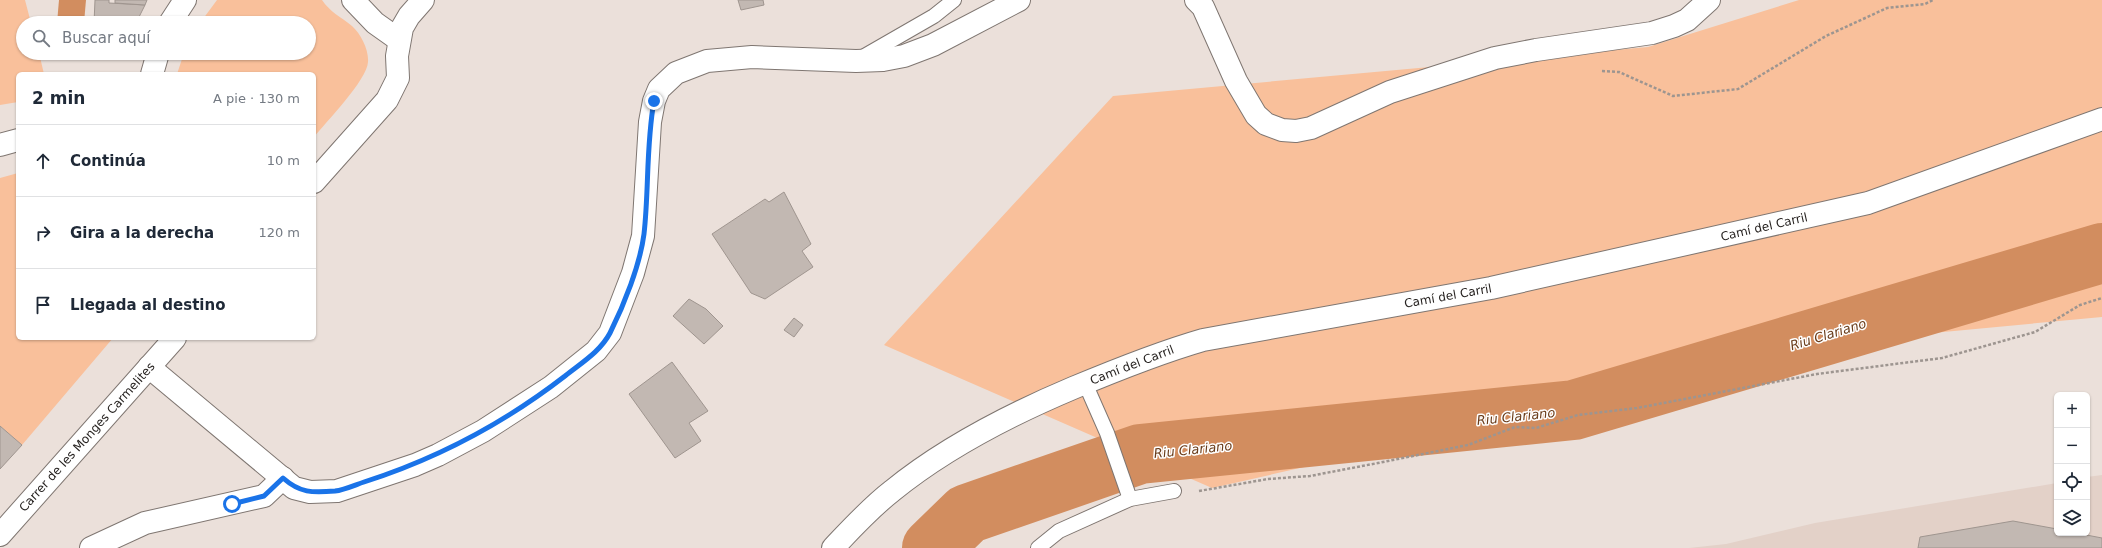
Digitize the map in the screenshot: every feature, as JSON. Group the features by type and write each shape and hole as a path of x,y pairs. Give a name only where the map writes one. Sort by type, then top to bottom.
{"street":[{"path":"175,16 185,0"},
{"path":"353,0 375,23 399,40"},
{"path":"316,180 387,100 394,89 398,78 397,56 402,28 409,16 423,0"},
{"path":"149,367 294,488 310,492 337,491 415,465 483,431 550,387 596,351 610,333 633,272 643,236 650,122 654,101 659,89 676,73 707,61 752,57 883,60 904,56 933,45 1019,0"},
{"path":"1196,0 1203,7 1236,81 1256,115 1266,124 1282,130 1296,131 1311,128 1390,92 1495,58 1536,50 1652,33 1687,20 1709,0"},
{"path":"153,72 156,60"},
{"name":"Camí del Carril","path":"833,548 892,490 927,465 968,439 1024,409 1159,352 1203,340 1491,288 1868,203 2102,119"},
{"path":"0,145 16,141"},
{"name":"Carrer de les Monges Carmelites","path":"0,535 173,340"},
{"path":"91,548 145,523 264,496 283,478"}],"lane":[{"path":"856,60 934,16 954,0"},
{"path":"1085,383 1108,433 1124,485 1130,499"},
{"path":"1038,548 1059,531 1130,499 1174,491"}],"path":[{"path":"1599,71 1619,72 1673,96 1738,89 1833,33 1887,8 1924,4 1933,0"},
{"path":"1174,491 1200,491 1268,479 1310,476 1468,445 1515,427 1536,428 1578,415 1637,408 1817,374 1942,358 2035,332 2080,305 2102,298"}],"shaded area":[{"path":"0,0 25,0 29,16 16,16 16,60 41,60 44,72 16,72 16,102 0,105"},
{"path":"59,0 86,0 85,16 58,16"},
{"path":"217,0 322,0 329,8 352,26 364,42 368,57 366,70 354,89 316,135 316,72 178,72 182,60 316,60 316,16 205,16"},
{"path":"1799,0 2102,0 2102,317 1869,339 1212,488 884,345 1113,96 1648,47"},
{"path":"16,174 16,340 111,340 22,445 0,426 0,178"},
{"path":"2102,475 2102,548 1689,548 1726,544 1815,523 2054,483 2054,536 2090,536 2090,477"}],"building":[{"path":"95,0 109,0 109,3 145,5 140,16 94,16"},
{"path":"115,0 147,0 145,5 115,3"},
{"path":"738,0 763,0 764,5 741,10"},
{"path":"784,192 811,244 802,251 813,267 765,299 751,293 712,234 765,199 769,202"},
{"path":"689,299 706,309 723,326 704,344 673,316"},
{"path":"794,318 803,325 794,337 784,330"},
{"path":"672,362 708,411 689,423 701,441 675,458 629,394"},
{"path":"0,426 22,445 0,469"},
{"path":"2013,521 2054,528 2054,536 2090,536 2102,538 2102,548 1918,548 1920,537"}],"waterway":[{"name":"Riu Clariano","path":"932,548 967,514 1140,454 1574,410 2102,253"}],"route":[{"path":"232,504 264,496 283,478 294,488 310,492 337,491 415,465 438,455 483,431 550,387 596,351 604,343 610,333 633,272 643,236 647,201 650,122 654,101"}]}
